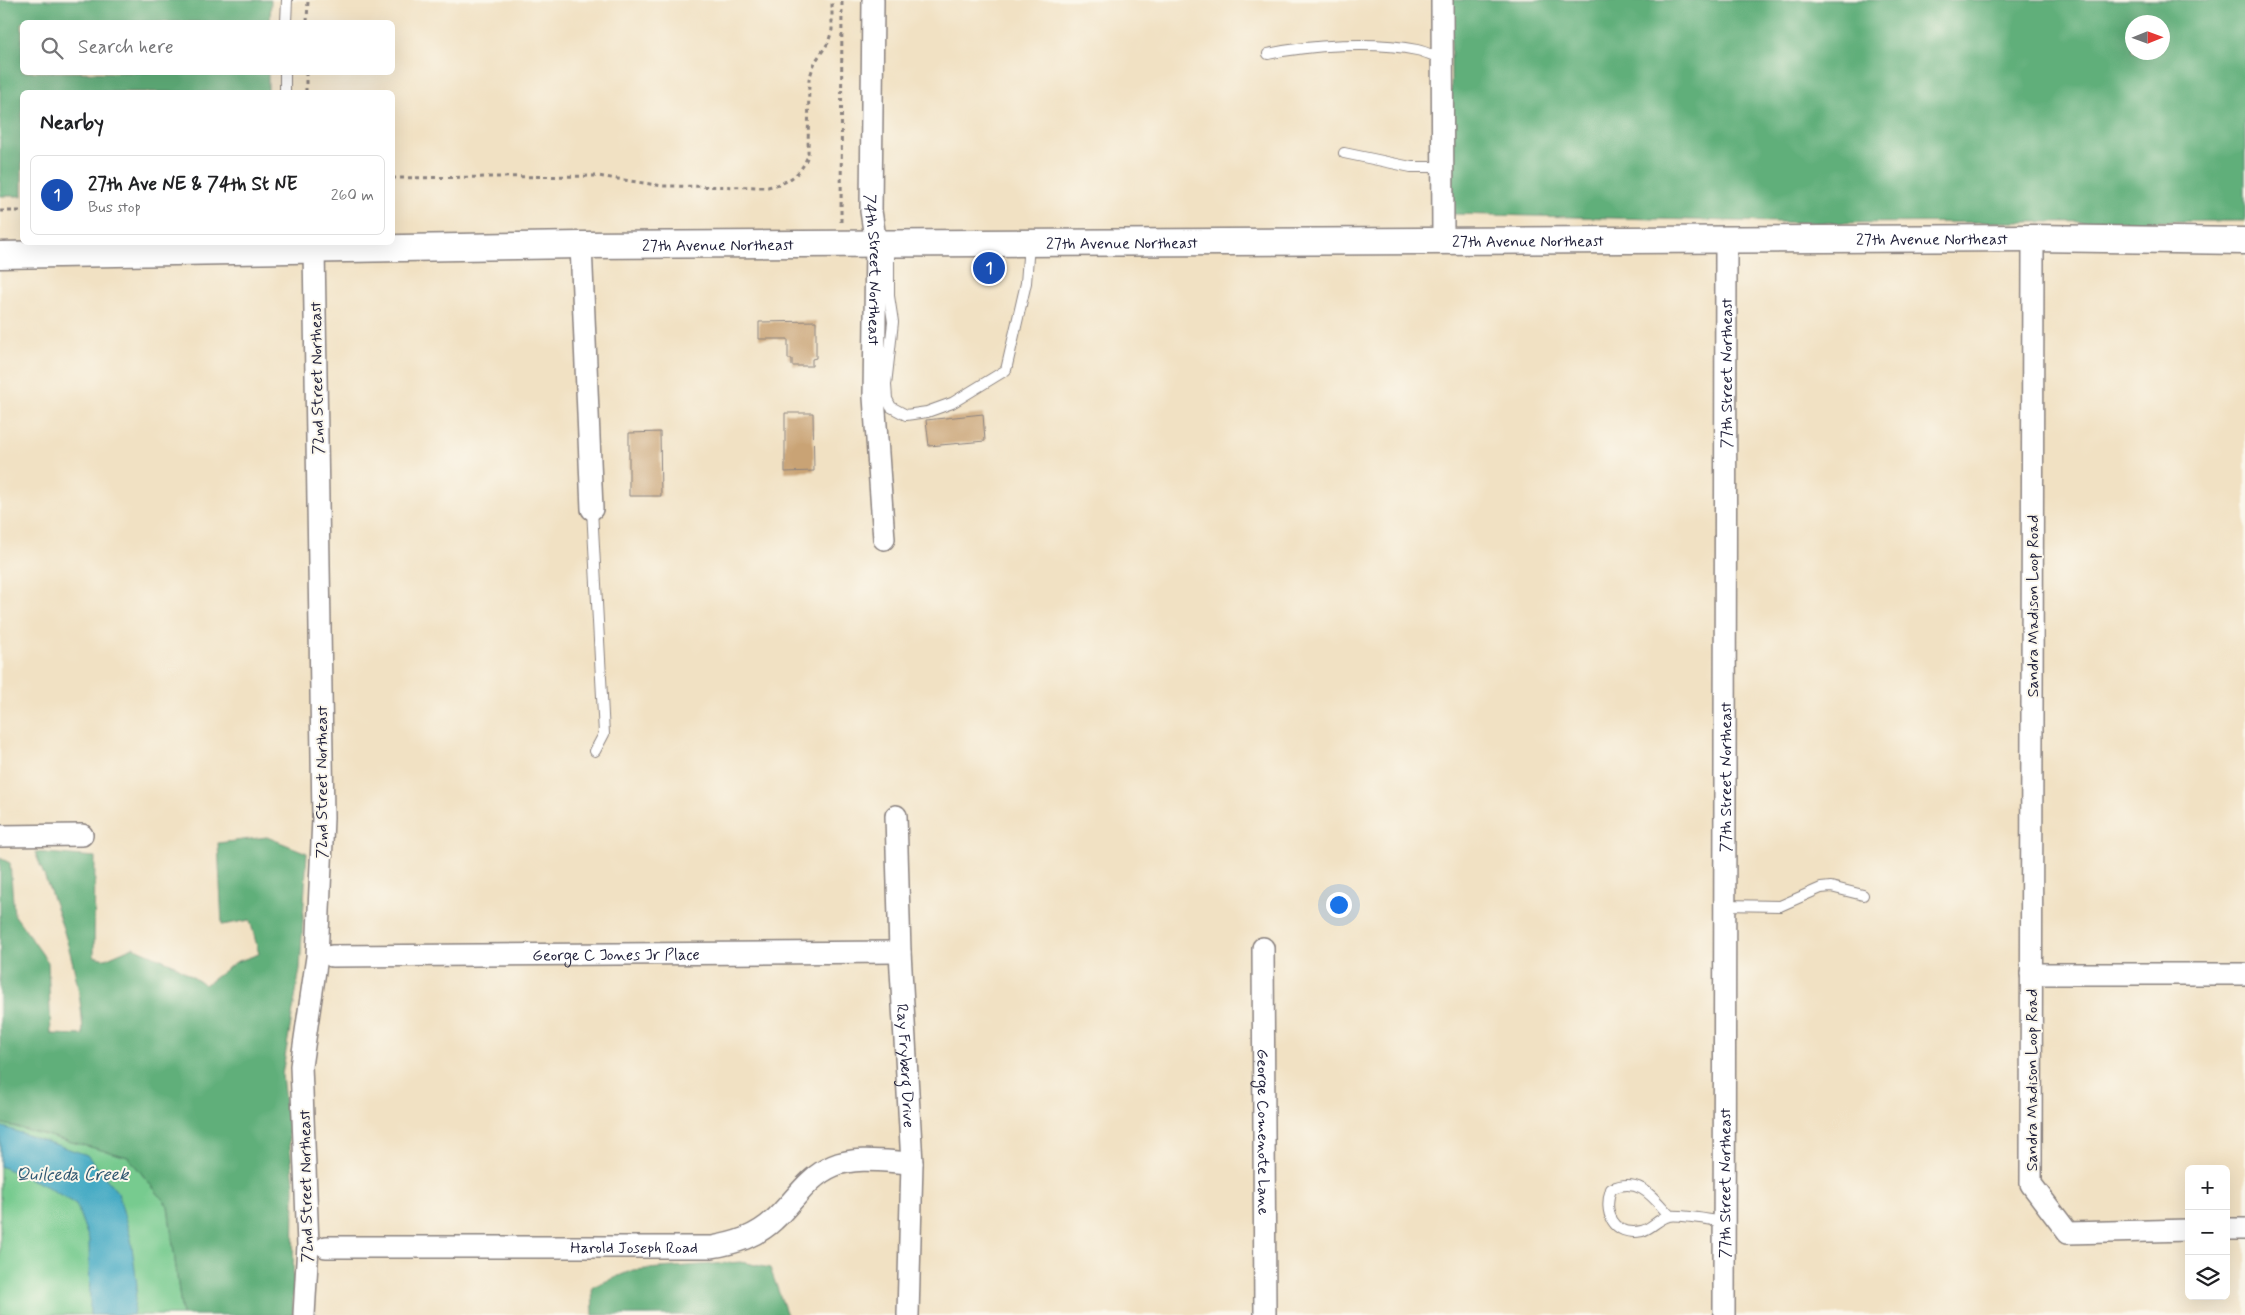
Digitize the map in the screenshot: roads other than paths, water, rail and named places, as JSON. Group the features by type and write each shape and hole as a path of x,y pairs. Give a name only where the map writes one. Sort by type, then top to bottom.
{"street":[{"name":"74th Street Northeast","path":"873,0 872,212 883,244 874,397 884,540"},
{"path":"1442,0 1443,241"},
{"name":"27th Avenue Northeast","path":"0,255 282,246 314,249 581,245 2032,238 2245,241"},
{"name":"Sandra Madison Loop Road","path":"2032,238 2031,1184 2068,1233 2185,1230"},
{"name":"77th Street Northeast","path":"1724,1315 1726,240"},
{"path":"581,245 592,509"},
{"name":"72nd Street Northeast","path":"304,1315 308,1245 301,1066 317,957 323,818 314,249"},
{"name":"Ray Fryberg Drive","path":"896,816 900,952 912,1163 908,1315"},
{"path":"0,836 82,835"},
{"name":"George Comenote Lane","path":"1264,948 1264,1315"},
{"name":"George C Jones Jr Place","path":"332,956 900,952"},
{"name":"Sandra Madison Loop Road","path":"2031,974 2245,974"},
{"name":"Harold Joseph Road","path":"326,1247 712,1246 738,1242 758,1232 774,1221 813,1177 834,1166 854,1162 912,1163"},
{"path":"2230,1230 2245,1229"}],"lane":[{"path":"286,0 286,20"},
{"path":"1268,54 1354,45 1419,50 1442,59"},
{"path":"285,75 285,90"},
{"path":"1344,153 1411,168 1443,167"},
{"path":"883,244 893,322 886,385 887,399 891,407 906,415 927,412 952,403 1006,370 1026,283 1029,243"},
{"path":"592,509 604,734 595,751"},
{"path":"1724,905 1780,906 1822,888 1831,887 1862,895"},
{"path":"1670,1216 1651,1195 1637,1186 1622,1184 1611,1189 1606,1202 1610,1219 1624,1230 1643,1231 1656,1222 1670,1216 1724,1222"}],"water":[{"name":"Quilceda Creek","path":"0,1126 87,1155 118,1193 131,1239 137,1285 133,1315 90,1315 89,1240 76,1204 44,1185 0,1166"}],"place":[{"name":"27th Ave NE & 74th St NE","path":"989,268"}]}
